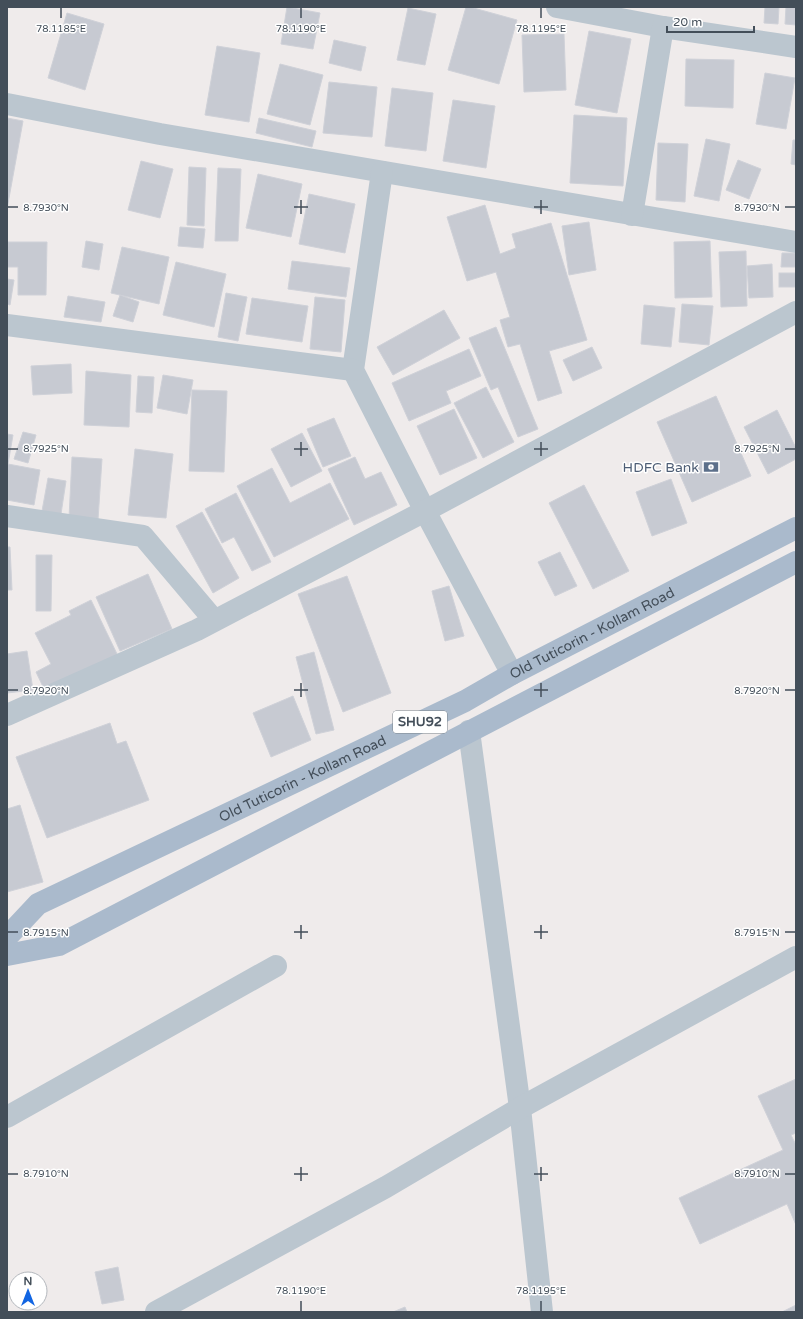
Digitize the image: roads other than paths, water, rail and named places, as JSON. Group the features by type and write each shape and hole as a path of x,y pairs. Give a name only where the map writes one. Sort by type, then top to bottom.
{"main road":[{"name":"Old Tuticorin - Kollam Road","path":"7,936 38,904 465,701 512,674 796,528"},
{"path":"7,955 59,945 796,562"}],"street":[{"path":"557,7 663,27 796,48"},
{"path":"632,215 663,27"},
{"path":"7,104 160,134 796,242"},
{"path":"382,172 353,370 425,511 512,674"},
{"path":"7,715 198,630 214,620 425,511 796,312"},
{"path":"7,325 353,370"},
{"path":"7,516 143,536 214,620"},
{"path":"470,731 520,1108 542,1312"},
{"path":"156,1312 386,1187 520,1108 796,957"},
{"path":"7,1117 276,966"}],"place":[{"name":"HDFC Bank","path":"711,467"}]}
